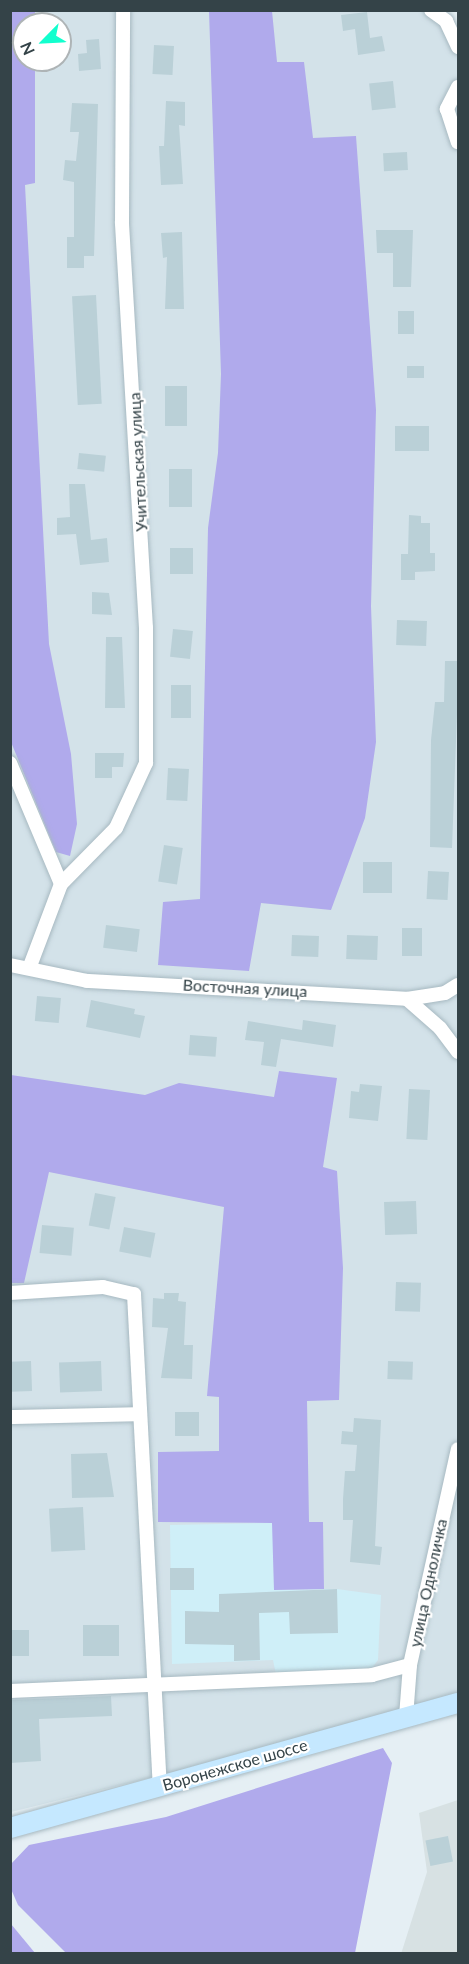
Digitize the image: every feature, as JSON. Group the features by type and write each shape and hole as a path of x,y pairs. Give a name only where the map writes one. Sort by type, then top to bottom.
{"main road":[{"name":"Воронежское шоссе","path":"10,1828 459,1703"}],"street":[{"name":"Учительская улица","path":"30,966 61,884 116,828 146,763 147,628 122,222 123,10"},
{"path":"431,10 446,21 459,47"},
{"path":"459,87 447,109 459,142"},
{"path":"10,763 61,884"},
{"name":"Восточная улица","path":"10,965 30,966 87,981 407,999 445,993 459,985"},
{"path":"407,999 459,1052"},
{"path":"10,1293 103,1287 134,1294 152,1685 160,1786"},
{"path":"10,1417 139,1414"},
{"name":"улица Одноличка","path":"406,1717 410,1665 459,1449"},
{"path":"10,1691 372,1676 410,1665"}],"shaded area":[{"path":"441,10 458,28 458,1702 11,1812 10,11"},
{"path":"10,11 35,11 12,12 12,72 35,72 35,183 25,185 49,644 71,754 77,824 70,856 56,852 11,742"},
{"path":"209,11 272,11 277,62 304,62 313,138 356,136 376,410 371,606 376,742 365,818 331,910 261,903 249,971 158,965 163,902 200,899 208,528 218,453 221,374"},
{"path":"279,1071 337,1078 323,1167 337,1171 343,1268 339,1400 307,1401 309,1522 323,1522 324,1589 274,1590 272,1523 158,1522 158,1452 219,1451 219,1397 207,1396 224,1207 49,1172 24,1283 11,1283 11,1075 145,1095 179,1083 274,1097"},
{"path":"273,1523 274,1590 337,1589 381,1595 378,1660 372,1668 276,1675 273,1660 172,1664 170,1525"},
{"path":"383,1748 392,1763 355,1953 66,1953 18,1905 11,1889 11,1864 29,1845 166,1817"},
{"path":"458,1800 458,1953 401,1954 427,1872 419,1813"},
{"path":"11,1924 35,1953 11,1953"}],"building":[{"path":"367,12 370,38 382,36 385,51 358,55 355,29 343,31 341,15"},
{"path":"99,39 101,69 79,71 78,54 87,53 86,40"},
{"path":"154,45 174,46 172,75 152,74"},
{"path":"393,81 396,108 372,110 369,84"},
{"path":"166,101 185,102 185,126 179,125 183,184 161,185 159,146 164,146"},
{"path":"72,103 98,104 94,256 84,256 84,268 67,268 67,237 74,237 74,182 63,180 65,160 76,161 79,132 70,132"},
{"path":"407,152 408,170 384,171 383,153"},
{"path":"376,230 413,230 411,287 393,287 393,253 377,253"},
{"path":"182,232 184,309 165,309 167,257 163,258 161,233"},
{"path":"96,295 102,404 78,405 72,296"},
{"path":"398,311 414,311 414,334 398,334"},
{"path":"407,366 424,366 424,378 407,378"},
{"path":"165,386 187,386 187,426 165,426"},
{"path":"395,426 429,426 429,451 395,451"},
{"path":"79,453 106,456 104,472 77,469"},
{"path":"169,469 192,469 192,507 169,507"},
{"path":"69,484 85,484 91,540 107,538 109,562 80,565 76,534 57,535 57,518 70,517"},
{"path":"409,515 421,516 421,523 430,523 430,553 435,553 435,571 415,572 415,580 401,580 401,554 408,554"},
{"path":"170,548 193,548 193,574 170,574"},
{"path":"92,592 109,593 112,615 92,614"},
{"path":"397,620 427,621 426,646 396,645"},
{"path":"173,629 193,631 190,659 170,657"},
{"path":"106,637 122,637 125,708 105,708"},
{"path":"445,661 459,661 452,848 430,847 431,740 435,702 444,702"},
{"path":"171,685 191,685 191,718 171,718"},
{"path":"95,753 124,753 123,767 112,767 112,778 95,778"},
{"path":"168,768 189,769 187,801 166,800"},
{"path":"164,845 183,848 177,885 158,882"},
{"path":"363,862 392,862 392,893 363,893"},
{"path":"428,871 449,872 448,900 427,899"},
{"path":"106,925 140,929 137,952 103,948"},
{"path":"402,928 422,928 422,956 402,956"},
{"path":"292,935 319,936 318,957 291,956"},
{"path":"347,935 378,936 377,960 346,959"},
{"path":"37,996 61,998 59,1023 35,1021"},
{"path":"91,1000 135,1009 134,1014 145,1016 140,1038 86,1027"},
{"path":"303,1020 336,1025 333,1047 281,1039 276,1067 261,1065 264,1042 245,1040 248,1021 302,1030"},
{"path":"190,1035 217,1037 216,1057 189,1055"},
{"path":"360,1084 382,1086 378,1121 349,1118 351,1091 359,1092"},
{"path":"409,1089 430,1090 427,1140 406,1139"},
{"path":"95,1193 116,1197 109,1229 89,1225"},
{"path":"416,1201 417,1234 385,1235 384,1202"},
{"path":"42,1225 74,1228 71,1256 40,1253"},
{"path":"124,1227 155,1233 151,1258 119,1252"},
{"path":"396,1282 421,1283 420,1312 395,1311"},
{"path":"164,1293 179,1293 178,1301 186,1302 184,1345 193,1345 192,1379 161,1378 168,1328 152,1327 153,1298 164,1299"},
{"path":"31,1361 32,1391 11,1392 10,1362"},
{"path":"101,1361 102,1391 60,1392 59,1362"},
{"path":"388,1361 413,1362 412,1380 387,1379"},
{"path":"175,1412 199,1412 199,1436 175,1436"},
{"path":"354,1418 381,1420 375,1546 382,1547 380,1565 350,1562 353,1520 343,1520 343,1499 345,1471 355,1471 357,1445 341,1444 342,1431 353,1432"},
{"path":"107,1453 114,1497 72,1498 71,1454"},
{"path":"83,1507 85,1550 51,1552 49,1509"},
{"path":"170,1568 194,1568 194,1590 170,1590"},
{"path":"337,1589 338,1633 290,1634 289,1612 259,1613 260,1660 234,1661 234,1645 185,1644 185,1611 219,1612 219,1594"},
{"path":"83,1625 119,1625 119,1656 83,1656"},
{"path":"10,1630 29,1630 29,1656 10,1656"},
{"path":"111,1696 112,1716 39,1719 41,1761 10,1763 10,1700"},
{"path":"448,1836 453,1862 430,1866 425,1840"}]}
